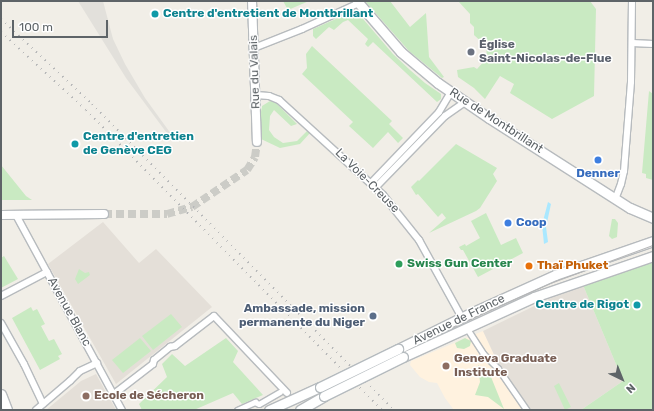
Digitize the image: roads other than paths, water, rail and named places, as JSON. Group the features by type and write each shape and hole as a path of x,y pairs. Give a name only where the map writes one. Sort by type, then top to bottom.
{"main road":[{"name":"Rue de Montbrillant","path":"358,2 401,52 421,70 450,92 616,197 630,208 653,218"},
{"name":"Avenue de France","path":"300,410 462,318 555,275 653,241"},
{"name":"Avenue de France","path":"269,410 401,353 467,328 542,294 653,256"},
{"path":"462,318 467,328"},
{"path":"1,394 7,410"}],"street":[{"name":"Rue du Valais","path":"252,1 257,142"},
{"path":"616,197 624,171 631,82 632,1"},
{"path":"254,48 302,29 358,2"},
{"path":"632,43 653,44"},
{"path":"439,117 450,92"},
{"name":"La Voie-Creuse","path":"256,95 269,96 279,100 374,185 395,208 419,240 462,318"},
{"path":"374,185 439,117 465,102"},
{"path":"1,215 104,214"},
{"name":"Avenue Blanc","path":"16,215 122,410"},
{"path":"1,296 47,272"},
{"path":"114,394 153,364 154,360 170,347 175,346 214,316 287,393"},
{"path":"1,323 24,364 43,404"},
{"path":"467,328 484,354 498,368 527,410"},
{"path":"36,410 80,371 97,363"},
{"path":"237,410 255,402 259,404 280,392"}],"water":[{"path":"548,202 551,204 546,227 548,242 544,244 542,225"}],"tunnel":[{"path":"104,214 167,214 192,207 247,170 255,157 257,142"}],"tram line":[{"path":"452,327 550,283 653,245"}],"railway":[{"path":"1,19 92,104 394,410"},
{"path":"1,32 86,110 382,410"}],"place":[{"name":"Centre d'entretient de Montbrillant","path":"155,14"},
{"name":"Église Saint-Nicolas-de-Flue","path":"471,52"},
{"name":"Centre d'entretien de Genève CEG","path":"75,144"},
{"name":"Denner","path":"598,160"},
{"name":"Coop","path":"508,223"},
{"name":"Swiss Gun Center","path":"399,264"},
{"name":"Thaï Phuket","path":"529,266"},
{"name":"Centre de Rigot","path":"637,305"},
{"name":"Ambassade, mission permanente du Niger","path":"373,316"},
{"name":"Geneva Graduate Institute","path":"446,366"},
{"name":"Ecole de Sécheron","path":"86,396"}]}
